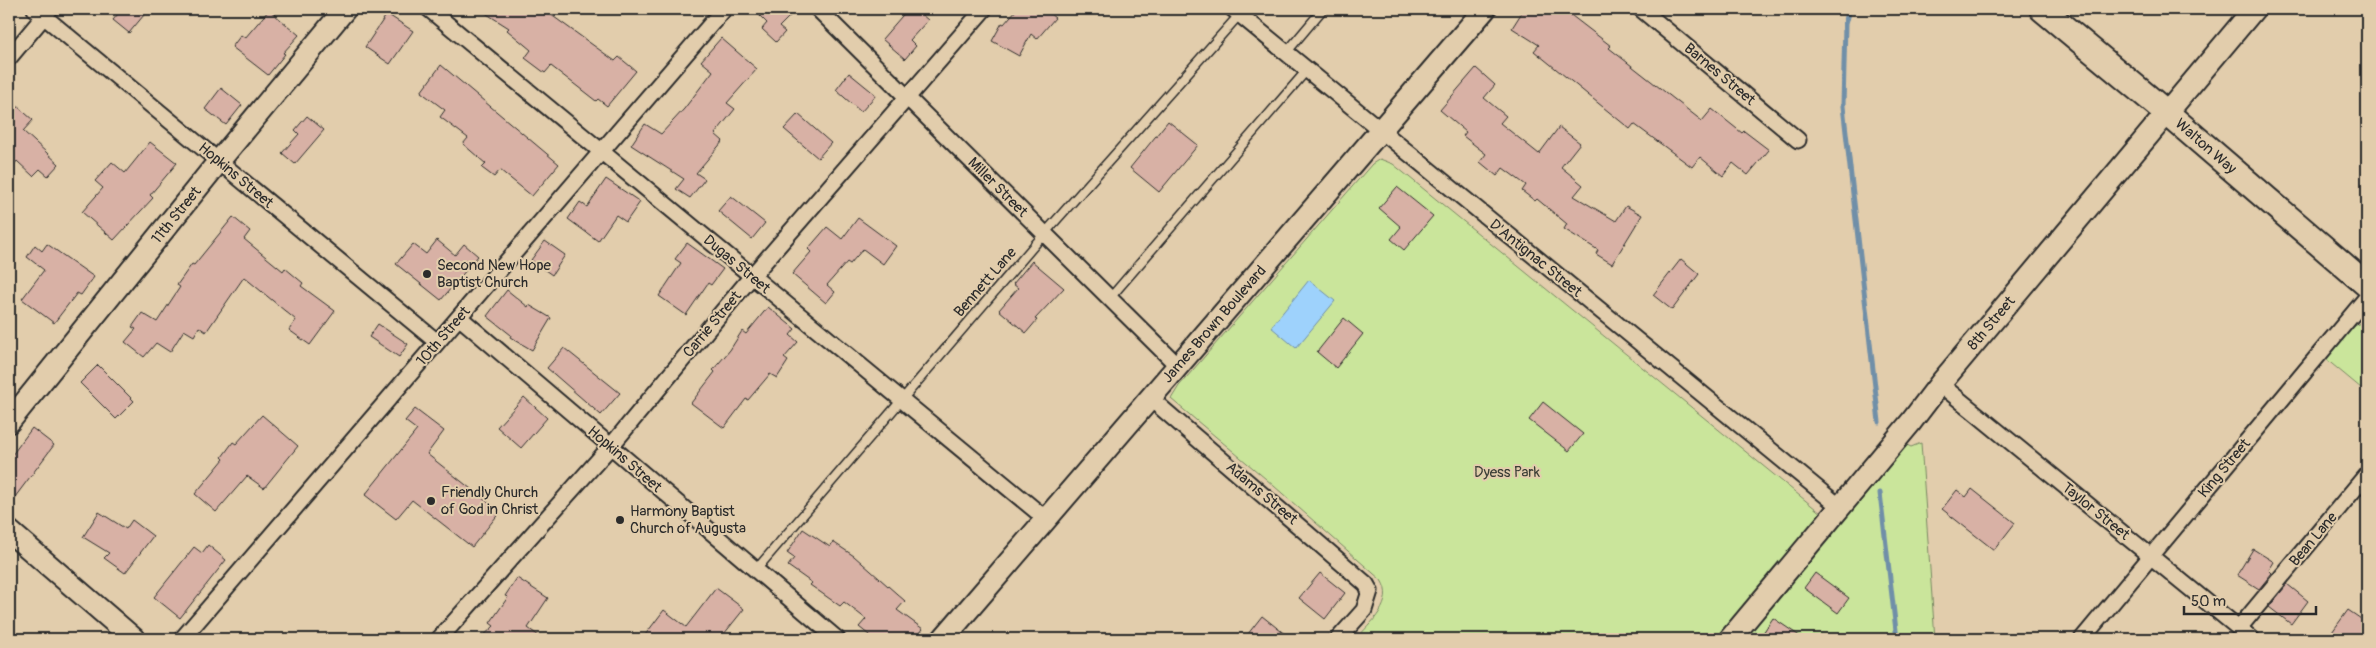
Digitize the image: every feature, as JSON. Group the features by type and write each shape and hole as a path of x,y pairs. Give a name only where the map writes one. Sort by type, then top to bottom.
{"main road":[{"name":"Walton Way","path":"2042,9 2167,113 2367,285"}],"street":[{"name":"11th Street","path":"9,422 219,161 345,9"},
{"name":"Dugas Street","path":"428,9 1046,519"},
{"name":"10th Street","path":"182,639 724,9"},
{"name":"Miller Street","path":"818,9 908,96 1178,366"},
{"name":"Carrie Street","path":"439,639 611,446 752,276 984,9"},
{"name":"James Brown Boulevard","path":"943,639 1485,9"},
{"name":"Barnes Street","path":"1641,9 1798,140"},
{"name":"8th Street","path":"1730,639 1911,422 1940,384 2254,9"},
{"name":"Hopkins Street","path":"43,11 219,161 437,342"},
{"path":"9,58 43,11"},
{"name":"D'Antignac Street","path":"1236,12 1381,130 1846,500"},
{"name":"King Street","path":"2082,639 2367,297"},
{"name":"Hopkins Street","path":"459,317 837,639"},
{"name":"Taylor Street","path":"1940,384 2252,639"},
{"name":"Adams Street","path":"1150,398 1359,576 1370,591 1364,610 1338,639"},
{"name":"Bean Lane","path":"2238,628 2367,474"},
{"path":"9,531 134,639"}],"lane":[{"path":"1286,53 1323,9"},
{"name":"Bennett Lane","path":"755,570 1236,12"},
{"path":"1110,298 1307,70"}],"green space":[{"name":"Dyess Park","path":"1380,159 1393,164 1838,527 1907,445 1911,447 1921,443 1935,639 1356,639 1374,619 1383,605 1385,588 1381,580 1171,399 1179,386 1372,164"},
{"path":"2362,322 2367,323 2367,393 2326,359 2351,328"}],"water":[{"path":"1309,280 1335,301 1296,348 1271,327"}],"building":[{"path":"122,9 149,9 129,33 113,20"},
{"path":"479,9 543,9 615,61 619,57 636,71 607,106 598,99 596,101 551,66 545,73 525,58 531,50 507,30 509,28"},
{"path":"753,9 797,9 779,27 785,32 776,42 762,29 767,23"},
{"path":"908,9 915,9 928,20 910,40 916,46 905,59 882,39"},
{"path":"1017,9 1044,9 1055,18 1037,39 1031,34 1019,56 992,41 1002,23 1004,24"},
{"path":"1524,9 1563,9 1611,46 1609,48 1702,121 1712,109 1742,133 1744,131 1769,150 1748,175 1733,163 1723,176 1700,157 1692,167 1634,124 1630,129 1534,51 1539,45 1512,28"},
{"path":"269,10 299,35 283,53 285,54 268,75 232,47 241,35 245,38"},
{"path":"387,14 413,31 390,64 365,47"},
{"path":"721,38 757,69 727,103 735,109 715,134 723,141 696,173 705,179 690,198 676,189 684,179 631,145 645,124 661,134 684,109 713,71 701,61"},
{"path":"441,65 559,164 532,196 500,170 494,177 482,168 486,164 463,144 468,138 440,117 445,110 421,92"},
{"path":"1476,68 1495,85 1484,98 1506,116 1500,123 1539,154 1559,127 1580,143 1561,167 1583,185 1574,196 1616,221 1626,206 1642,215 1612,264 1596,254 1598,250 1564,229 1567,224 1537,199 1535,201 1522,191 1526,185 1503,168 1497,176 1480,162 1486,154 1463,136 1466,132 1440,110"},
{"path":"849,73 876,95 861,112 836,90"},
{"path":"221,88 242,105 226,125 205,109"},
{"path":"9,99 33,120 23,131 59,164 48,176 40,169 33,176 17,161 9,171"},
{"path":"798,114 831,143 818,158 784,129"},
{"path":"307,116 324,130 295,164 282,153 299,134 295,130"},
{"path":"1168,121 1198,145 1159,192 1130,168"},
{"path":"150,142 177,163 150,195 153,198 114,240 82,212 103,188 95,181 112,162 125,173"},
{"path":"606,179 640,202 626,222 616,215 598,241 568,219 580,202 587,207"},
{"path":"1397,187 1433,216 1404,250 1391,239 1401,227 1379,208"},
{"path":"731,196 765,223 752,239 718,211"},
{"path":"233,217 250,231 244,239 283,271 285,268 303,283 301,286 335,311 310,345 289,330 296,320 244,277 206,332 199,327 194,336 184,330 170,352 156,343 144,357 125,342 136,329 132,327 142,313 157,322 180,287 177,285 192,264 194,265"},
{"path":"858,218 896,246 883,264 863,249 850,264 847,262 827,285 835,292 826,303 792,274 811,252 808,249 827,227 842,239"},
{"name":"Second New Hope Baptist Church","path":"437,240 455,255 464,244 478,256 441,300 396,264 413,244 426,254"},
{"path":"545,241 565,255 552,275 531,260"},
{"path":"687,243 723,269 711,285 708,283 686,315 659,296 681,263 675,259"},
{"path":"47,244 94,277 81,295 77,293 54,323 22,299 44,270 27,257 35,245 42,251"},
{"path":"1681,259 1699,274 1672,310 1653,295"},
{"path":"1032,261 1064,288 1035,319 1037,320 1026,333 999,310 1018,288 1013,284"},
{"path":"507,290 528,307 529,305 551,318 532,350 510,337 511,335 487,316"},
{"path":"768,307 795,329 790,335 798,342 784,358 788,361 777,378 770,374 748,400 746,399 724,428 691,403 715,372 713,370 730,350 742,331 746,334"},
{"path":"1344,318 1363,334 1336,368 1317,352"},
{"path":"378,324 408,344 399,357 369,337"},
{"path":"564,348 620,393 601,415 547,368"},
{"path":"98,365 134,401 116,419 80,383"},
{"path":"524,397 547,418 521,448 497,427"},
{"path":"1543,402 1583,434 1569,451 1529,420"},
{"path":"415,409 444,431 427,454 500,512 472,547 412,500 396,519 365,495 417,430 405,421"},
{"path":"262,415 298,446 264,488 247,476 216,512 195,494 224,459 222,457 233,442 236,444"},
{"path":"32,428 54,445 9,505 9,459"},
{"path":"1972,489 2015,523 1994,550 1942,509 1957,490 1966,497"},
{"path":"99,512 126,529 132,520 153,536 125,573 104,558 109,553 83,537"},
{"path":"803,529 830,547 833,542 854,556 905,601 897,610 923,629 915,639 874,639 859,627 866,619 844,602 840,606 810,585 812,583 788,566 794,558 787,553"},
{"path":"208,545 226,560 180,618 154,597 194,547 202,553"},
{"path":"2253,549 2274,562 2269,570 2272,573 2259,589 2237,575"},
{"path":"1320,573 1345,593 1325,619 1299,598"},
{"path":"1815,573 1849,598 1838,613 1804,588"},
{"path":"517,578 548,598 528,628 543,639 480,639 494,626 490,623 508,597 505,596"},
{"path":"2287,584 2308,601 2291,624 2269,607"},
{"path":"716,588 744,609 720,639 642,639 664,610 686,627"},
{"path":"2348,610 2367,623 2367,639 2327,639"},
{"path":"1262,616 1291,639 1244,639"},
{"path":"1773,618 1804,639 1759,639"}],"waterway":[{"path":"1849,9 1845,24 1843,106 1879,422"},
{"path":"1880,493 1897,639"}],"place":[{"name":"Second New Hope Baptist Church","path":"427,274"},
{"name":"Friendly Church of God in Christ","path":"431,501"},
{"name":"Harmony Baptist Church of Augusta","path":"620,520"}]}
